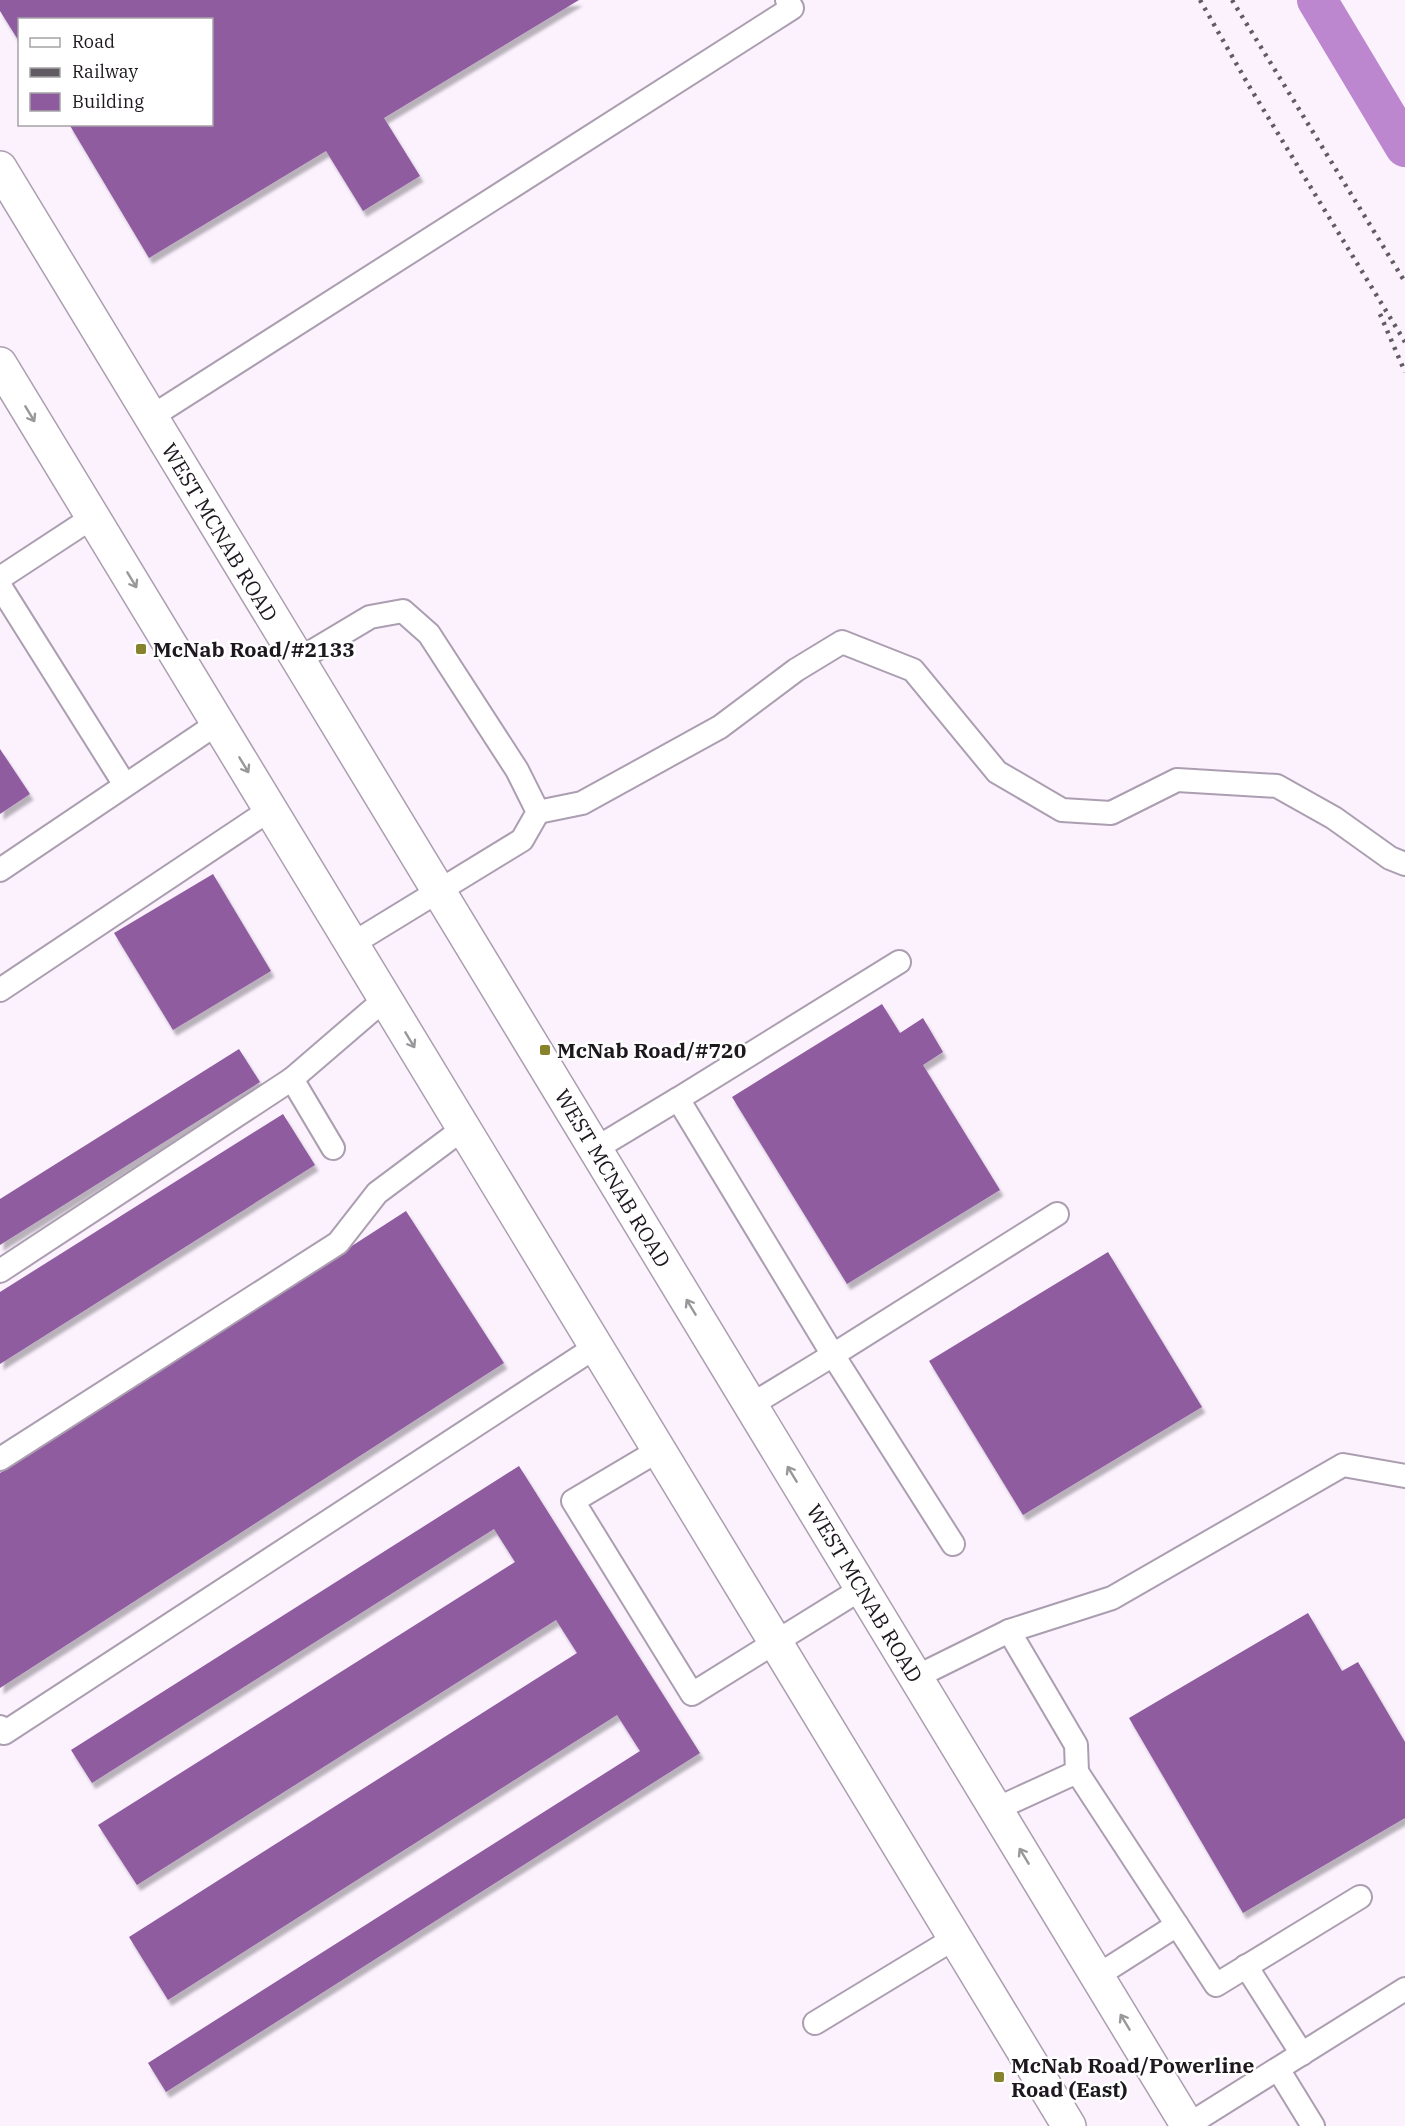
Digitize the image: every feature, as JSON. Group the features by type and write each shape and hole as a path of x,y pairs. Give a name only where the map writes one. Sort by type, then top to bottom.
{"main road":[{"name":"WEST MCNAB ROAD","path":"0,168 1188,2125"},
{"path":"0,364 1069,2126"}],"lane":[{"path":"151,417 792,8 787,0"},
{"path":"0,578 93,517"},
{"path":"0,586 125,785"},
{"path":"298,660 370,617 404,611 429,634 517,770 538,812"},
{"path":"352,944 522,840 538,812 582,803 710,732 796,670 842,642 913,670 997,772 1062,810 1111,813 1177,780 1277,786 1334,818 1390,858 1405,864"},
{"path":"0,870 218,723"},
{"path":"0,990 271,809"},
{"path":"595,1149 899,962"},
{"path":"0,1271 292,1079 386,999"},
{"path":"292,1079 333,1148"},
{"path":"678,1099 833,1355 953,1544"},
{"path":"0,1459 338,1243 377,1193 464,1128"},
{"path":"751,1405 1057,1214"},
{"path":"0,1727 3,1733 597,1347"},
{"path":"658,1450 573,1501 692,1694 861,1589"},
{"path":"916,1677 1009,1631 1113,1599 1343,1465 1405,1476"},
{"path":"1009,1631 1076,1745 1077,1772 1216,1985 1360,1897"},
{"path":"996,1809 1077,1772"},
{"path":"1098,1976 1178,1926"},
{"path":"815,2023 955,1938"},
{"path":"1246,1966 1302,2054"},
{"path":"1188,2125 1405,1989"},
{"path":"1278,2069 1313,2126"}],"building":[{"path":"0,0 579,0 384,118 420,176 363,211 326,151 149,258 70,126 213,126 213,18 18,18 18,40 0,11"},
{"path":"0,749 30,794 0,814"},
{"path":"213,874 271,971 173,1030 114,933"},
{"path":"882,1004 900,1033 923,1018 943,1052 923,1065 1000,1190 847,1284 732,1097"},
{"path":"239,1049 260,1082 0,1245 0,1199"},
{"path":"283,1114 315,1165 0,1364 0,1292"},
{"path":"406,1211 504,1363 0,1688 0,1473"},
{"path":"1108,1252 1202,1407 1023,1515 929,1361"},
{"path":"519,1466 700,1753 166,2092 148,2063 640,1751 617,1715 168,2000 129,1937 577,1653 556,1620 137,1885 98,1825 515,1562 494,1529 92,1783 71,1750"},
{"path":"1308,1613 1342,1671 1358,1662 1405,1742 1405,1818 1243,1913 1129,1718"}],"waterway":[{"path":"1317,0 1405,147"}],"railway":[{"path":"1200,0 1249,86 1405,342"},
{"path":"1232,0 1405,282"},
{"path":"1380,314 1405,372"}],"place":[{"name":"McNab Road/#2133","path":"141,649"},
{"name":"McNab Road/#720","path":"545,1050"},
{"name":"McNab Road/Powerline Road (East)","path":"999,2077"}]}
